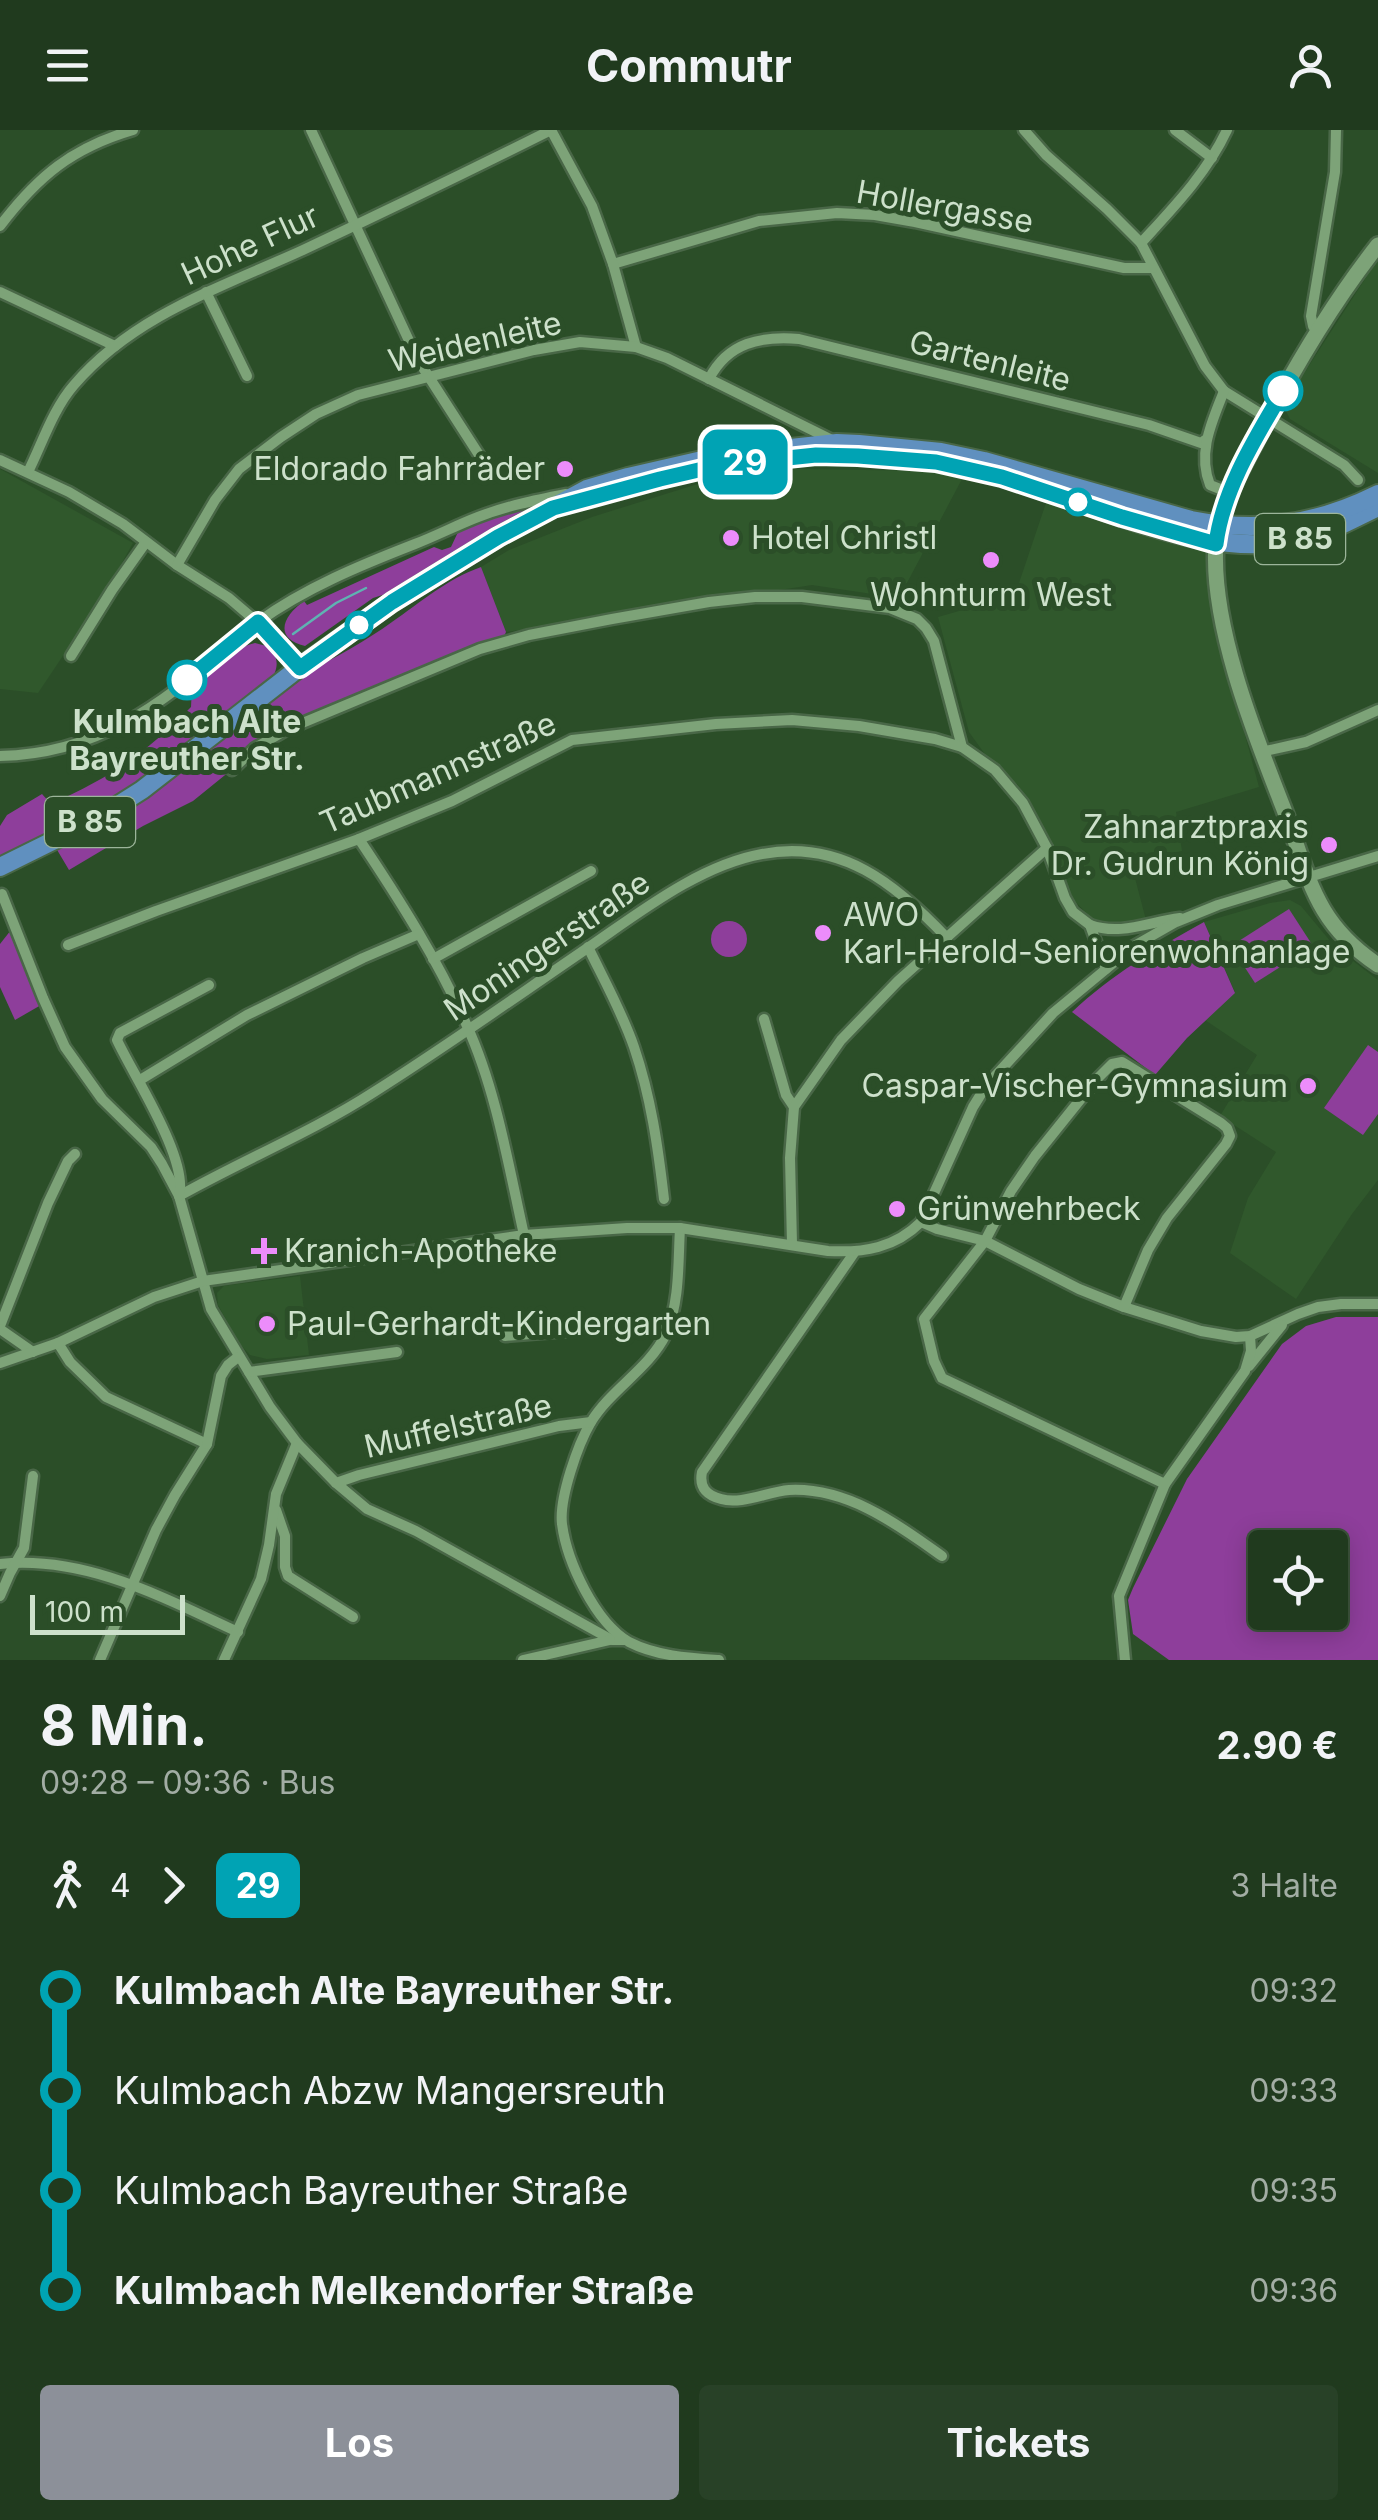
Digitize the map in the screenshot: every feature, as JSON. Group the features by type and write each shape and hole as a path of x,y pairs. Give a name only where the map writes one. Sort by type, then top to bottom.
{"main road":[{"name":"B 85","path":"2,866 80,828 142,790 392,602 498,537 587,489 669,466 724,455 837,443 941,452 1191,520 1218,534 1305,522 1378,494"},
{"name":"B 85","path":"553,508 720,465 816,455 936,462 981,471 1122,517 1264,544 1332,530 1378,507"}],"street":[{"path":"0,226 34,184 53,170 78,152 133,130"},
{"path":"311,130 429,378 482,461"},
{"path":"551,130 592,206 636,347"},
{"name":"Hohe Flur","path":"28,472 75,383 144,325 551,130"},
{"path":"1024,130 1142,243 1204,366 1224,391 1344,465 1358,480"},
{"path":"1175,130 1212,158"},
{"path":"1142,243 1212,158 1227,130"},
{"path":"1318,333 1311,316 1335,172 1336,130"},
{"name":"Hollergasse","path":"613,264 759,221 837,213 902,220 1124,268 1152,268"},
{"path":"1378,245 1318,333 1268,417 1230,493 1218,534 1216,564 1226,636 1261,752 1307,879 1330,921 1378,965"},
{"path":"0,292 115,346"},
{"path":"206,292 247,376"},
{"name":"Gartenleite","path":"709,379 722,359 743,344 783,338 800,340 1149,425 1201,443 1205,440"},
{"name":"Weidenleite","path":"177,565 214,500 239,469 280,436 316,414 358,396 534,350 580,342 636,347 667,358 837,443"},
{"path":"1224,391 1205,440 1205,472 1210,485 1230,493"},
{"path":"0,460 102,510 229,598 258,622 300,668"},
{"path":"0,756 80,744 128,723 258,622 364,564 478,517 524,502 587,489"},
{"path":"71,656 146,542"},
{"path":"232,770 272,736 480,649 529,635 755,597 802,596 846,601 890,608 916,619 926,628 934,641 962,747 978,756 1023,802 1073,912 1090,925 1115,931 1190,916"},
{"path":"1261,752 1306,742 1378,710"},
{"name":"Taubmannstraße","path":"68,945 359,839 452,801 572,740 792,720 858,726 962,747"},
{"path":"359,839 399,898 468,1028 504,1145 524,1235"},
{"path":"792,1244 794,1106 840,1040 898,981 1047,848"},
{"name":"Moningerstraße","path":"179,1196 372,1094 666,895 724,864 792,851 857,864 917,906 947,938"},
{"path":"0,1363 58,1343 154,1297 203,1280 524,1235 680,1228 828,1251 872,1250 910,1233 922,1222 986,1086 1053,1013 1134,946 1190,916 1246,895 1378,856"},
{"path":"433,959 591,871"},
{"path":"1,892 65,1047 102,1099 151,1147 162,1164 179,1196 210,1308 296,1443 368,1510 416,1532 612,1640"},
{"path":"1090,925 1106,969"},
{"path":"140,1080 247,1015 419,934"},
{"path":"588,948 638,1059 656,1126 664,1199"},
{"path":"179,1196 182,1186 173,1155 140,1080 117,1040 120,1034 209,985"},
{"path":"764,1019 786,1095 794,1106"},
{"path":"1124,1307 1148,1250 1230,1136 1221,1123 1118,1062 1096,1080 1036,1156 1011,1191 985,1242 924,1319 942,1378 1165,1484"},
{"path":"33,1352 0,1328 48,1204 75,1154"},
{"path":"922,1222 985,1242 1079,1290 1201,1331 1250,1336 1318,1308 1378,1304"},
{"path":"680,1228 670,1322 656,1351 591,1422 564,1496 562,1523 574,1569 606,1622 626,1640 649,1651 719,1660"},
{"path":"854,1253 702,1472 700,1483 704,1490 726,1501 790,1490 841,1498 896,1523 942,1556"},
{"path":"1124,1660 1118,1596 1165,1484 1245,1371 1290,1318"},
{"path":"505,1336 670,1322"},
{"path":"1245,1371 1251,1351 1250,1336"},
{"path":"58,1343 70,1362 106,1396 208,1444"},
{"path":"248,1372 397,1352"},
{"path":"100,1660 174,1495 208,1444 222,1376 238,1357"},
{"name":"Muffelstraße","path":"336,1483 559,1426 591,1422"},
{"path":"224,1660 261,1579 276,1494 296,1443"},
{"path":"0,1596 24,1548 33,1476"},
{"path":"276,1509 283,1525 288,1576 353,1616"},
{"path":"0,1564 68,1568 132,1584 238,1632"},
{"path":"523,1660 626,1640"}],"shaded area":[{"path":"1378,259 1378,473 1290,419 1285,409 1288,398"},
{"path":"0,469 133,543 105,593 38,693 0,689"},
{"path":"799,469 933,471 962,479 899,598 812,585 506,632 481,567 509,550 592,517 733,473"},
{"path":"1047,500 1207,545 1232,687 1259,787 1176,812 1182,851 1131,863 1146,920 1119,926 1105,926 1071,897 1048,838 1018,785 987,757 969,732 938,617 1015,595"},
{"path":"530,508 527,513 395,591 373,598 305,646 288,638 287,620 304,601 307,605 434,547 451,547 458,532 484,519"},
{"path":"481,567 506,632 501,643 272,737 193,801 69,870 53,843 300,667 309,672 372,636 446,584"},
{"path":"255,643 270,647 275,657 276,669 269,684 107,803 0,861 0,826 7,815 42,794 51,804 126,763 191,707 192,685 199,678 230,654"},
{"name":"Caspar-Vischer-Gymnasium","path":"1290,900 1301,906 1336,948 1378,980 1378,1180 1296,1299 1230,1253 1248,1198 1276,1152 1220,1116 1257,1055 1205,1020 1235,992 1204,922"},
{"path":"1289,909 1313,946 1255,983 1231,946"},
{"path":"729,921 742,926 747,939 742,952 729,957 716,952 711,939 716,926"},
{"path":"1204,922 1235,993 1155,1075 1072,1012 1119,974"},
{"path":"11,930 41,1005 15,1020 0,987 0,944"},
{"path":"1368,1045 1378,1052 1378,1114 1363,1135 1324,1108"},
{"name":"Paul-Gerhardt-Kindergarten","path":"300,1276 309,1355 267,1359 250,1355 218,1305 217,1293 224,1286"},
{"path":"1336,1317 1378,1317 1378,1660 1169,1660 1133,1634 1128,1600 1187,1479 1282,1344 1306,1326"}],"waterway":[{"path":"293,634 336,603 366,588"}],"bus line":[{"name":"29","path":"187,680 258,622 300,668 392,602 553,508 720,465 816,455 936,462 1002,477 1216,544 1230,493 1283,391"}],"place":[{"name":"Eldorado Fahrräder","path":"565,469"},
{"name":"Hotel Christl","path":"731,538"},
{"name":"Wohnturm West","path":"991,560"},
{"name":"Kulmbach Alte Bayreuther Str.","path":"187,680"},
{"name":"Zahnarztpraxis Dr. Gudrun König","path":"1329,845"},
{"name":"AWO Karl-Herold-Seniorenwohnanlage","path":"823,933"},
{"name":"Caspar-Vischer-Gymnasium","path":"1308,1086"},
{"name":"Grünwehrbeck","path":"897,1209"},
{"name":"Kranich-Apotheke","path":"264,1251"},
{"name":"Paul-Gerhardt-Kindergarten","path":"267,1324"}]}
